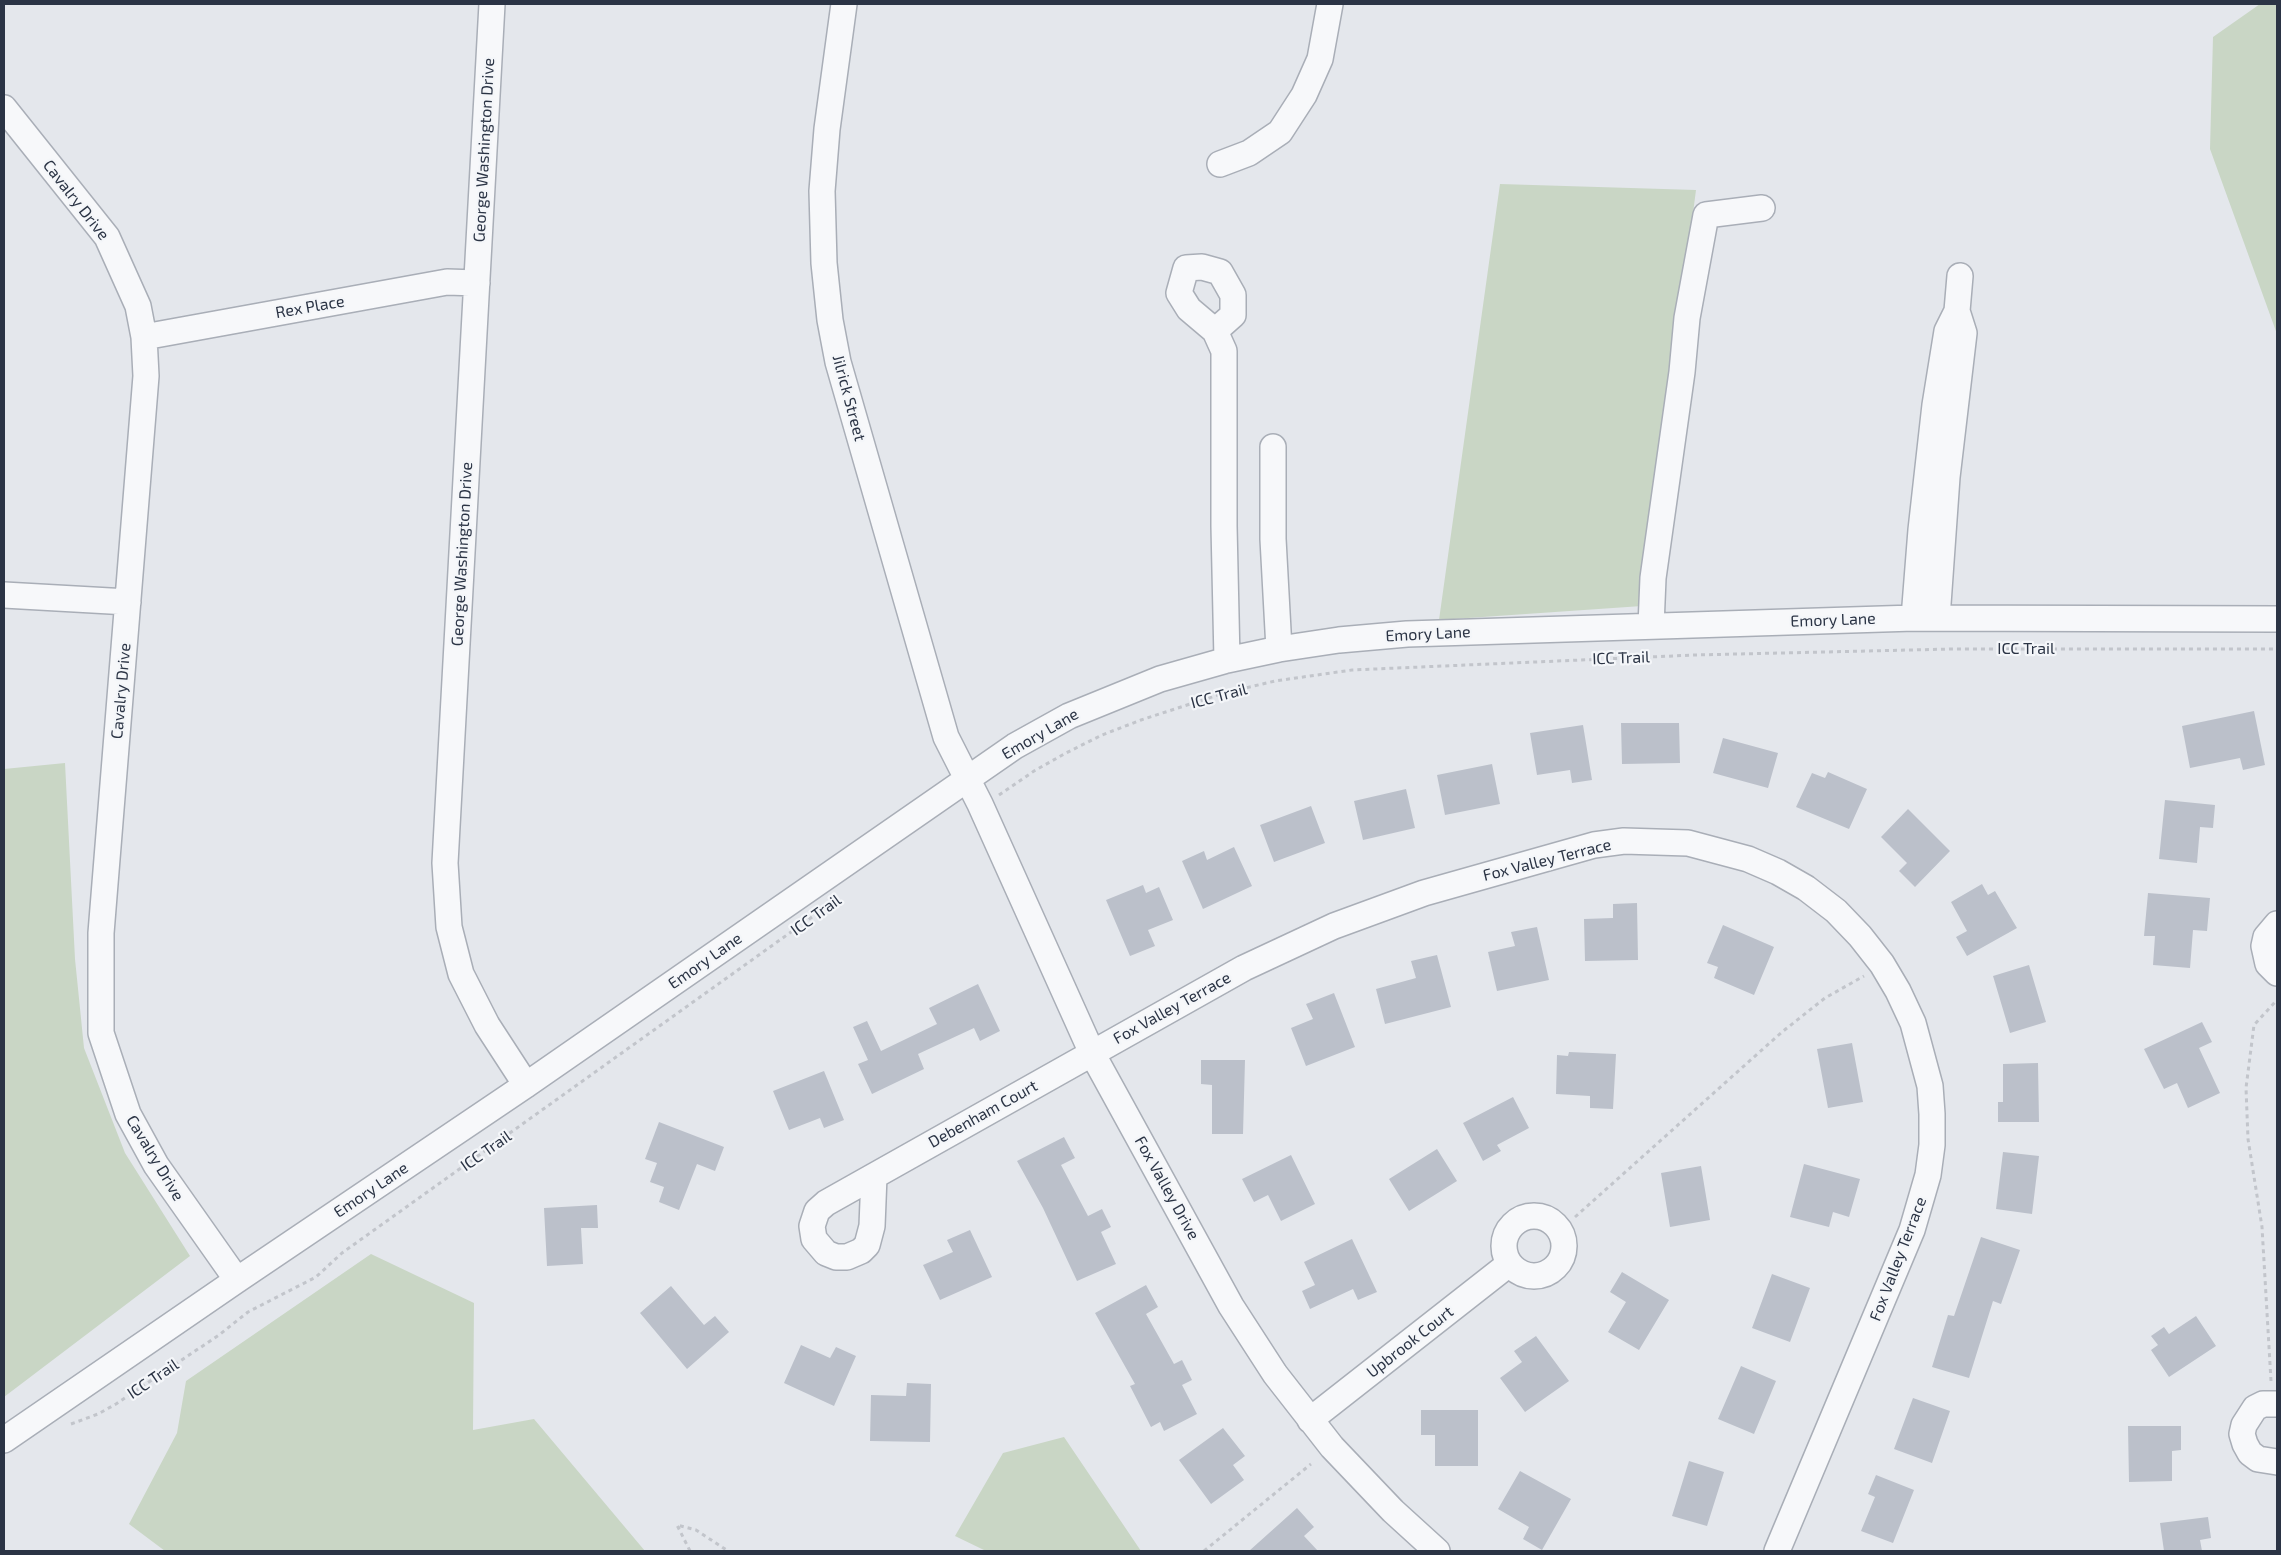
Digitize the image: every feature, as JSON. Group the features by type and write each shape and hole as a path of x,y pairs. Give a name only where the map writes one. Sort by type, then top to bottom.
{"street":[{"name":"George Washington Drive","path":"492,4 445,863 446,896 449,927 461,974 487,1024 526,1085"},
{"name":"Jilrick Street","path":"844,4 827,129 822,191 824,263 830,320 838,362 936,708 946,737 967,778"},
{"path":"1220,164 1249,153 1280,132 1304,95 1320,59 1330,4"},
{"name":"Cavalry Drive","path":"4,108 107,237 138,306 144,337 146,376 101,934 101,1033 132,1123 156,1165 237,1280"},
{"path":"1651,626 1653,578 1682,372 1687,318 1706,215 1762,208"},
{"path":"1926,618 1922,521 1935,405 1947,331 1957,311 1960,276"},
{"name":"Rex Place","path":"144,337 447,282 477,283"},
{"path":"1215,331 1224,351 1224,526 1227,660"},
{"path":"1274,447 1274,539 1279,649"},
{"path":"4,595 128,602"},
{"name":"Emory Lane","path":"4,1440 526,1085 1015,746 1076,712 1160,679 1227,660 1279,649 1339,640 1388,636 1926,618 2277,619"},
{"name":"Fox Valley Drive","path":"967,778 1092,1053 1231,1306 1275,1374 1310,1420 1357,1476 1437,1551"},
{"name":"Fox Valley Terrace","path":"1092,1053 1244,968 1334,926 1424,893 1594,846 1624,841 1656,841 1707,847 1748,859 1778,872 1806,888 1836,912 1860,936 1882,964 1898,991 1913,1023 1930,1086 1932,1145 1923,1199 1912,1230 1777,1551"},
{"path":"2277,924 2266,936 2264,946 2268,964 2277,973"},
{"name":"Debenham Court","path":"874,1176 1092,1053"},
{"name":"Upbrook Court","path":"1310,1420 1509,1264"},
{"path":"2274,1392 2263,1404 2255,1408 2244,1424 2242,1434 2250,1453 2263,1460 2277,1462"}],"path":[{"name":"ICC Trail","path":"996,796 1066,753 1102,735 1141,720 1215,696 1274,681 1352,670 1695,655 1953,648 2277,649"},
{"name":"ICC Trail","path":"66,1425 98,1414 116,1404 219,1335 248,1312 316,1277 342,1253 841,896"},
{"path":"1575,1217 1782,1032 1825,998 1866,975"},
{"path":"2274,1392 2262,1227 2248,1139 2246,1088 2251,1061 2254,1025 2277,1000"},
{"path":"1204,1551 1312,1464"},
{"path":"690,1551 676,1525 696,1530 728,1551"}],"green space":[{"path":"2260,4 2277,4 2277,334 2210,149 2213,37"},
{"path":"1500,184 1696,190 1642,606 1439,620"},
{"path":"65,763 75,959 84,1048 125,1153 190,1256 4,1397 4,769"},
{"path":"371,1254 474,1303 473,1430 534,1419 645,1551 165,1551 129,1524 177,1433 186,1381"},
{"path":"1064,1437 1141,1551 986,1551 955,1536 1003,1453"}],"building":[{"path":"2254,711 2265,765 2243,770 2240,758 2190,768 2182,726"},
{"path":"1621,723 1679,723 1680,763 1622,764"},
{"path":"1583,725 1592,780 1572,783 1570,770 1537,775 1530,733"},
{"path":"1723,738 1778,753 1768,788 1713,773"},
{"path":"1492,764 1500,804 1445,815 1437,775"},
{"path":"1828,772 1867,789 1849,829 1796,807 1812,773 1825,778"},
{"path":"1406,789 1415,828 1363,840 1354,801"},
{"path":"2165,800 2215,805 2213,828 2200,827 2197,863 2159,859"},
{"path":"1311,806 1325,843 1274,862 1260,825"},
{"path":"1908,809 1950,851 1915,887 1899,871 1907,863 1881,837"},
{"path":"1234,847 1252,886 1203,909 1182,861 1204,851 1207,860"},
{"path":"1982,884 1988,895 1995,891 2017,928 1967,956 1956,937 1967,931 1951,902"},
{"path":"1143,885 1146,893 1159,887 1173,920 1148,930 1155,946 1130,956 1106,900"},
{"path":"2148,893 2210,898 2207,931 2193,930 2190,968 2153,965 2155,936 2144,936"},
{"path":"1637,903 1638,960 1585,961 1584,919 1613,918 1613,904"},
{"path":"1723,925 1774,947 1754,995 1714,978 1718,967 1707,963"},
{"path":"1537,927 1549,980 1497,991 1488,952 1515,946 1511,932"},
{"path":"1437,955 1451,1007 1385,1024 1376,989 1416,978 1411,961"},
{"path":"2029,965 2046,1022 2010,1033 1993,976"},
{"path":"978,984 1000,1031 980,1041 974,1028 918,1054 924,1069 872,1094 858,1064 868,1060 853,1027 867,1021 881,1051 937,1024 929,1008"},
{"path":"1334,993 1355,1047 1306,1066 1291,1028 1313,1019 1306,1004"},
{"path":"2202,1022 2212,1042 2199,1048 2220,1093 2188,1108 2177,1083 2164,1089 2144,1049"},
{"path":"1852,1043 1863,1102 1828,1108 1817,1049"},
{"path":"1569,1052 1616,1054 1613,1109 1590,1108 1590,1096 1556,1094 1557,1055 1568,1056"},
{"path":"1201,1060 1245,1060 1243,1134 1212,1134 1212,1085 1201,1084"},
{"path":"2038,1063 2039,1122 1998,1122 1998,1102 2003,1102 2003,1064"},
{"path":"824,1071 844,1120 824,1128 820,1118 789,1130 773,1091"},
{"path":"1513,1097 1529,1128 1497,1145 1501,1151 1483,1161 1463,1123"},
{"path":"659,1122 724,1147 715,1171 697,1164 679,1210 659,1202 664,1187 650,1182 657,1163 645,1159"},
{"path":"1064,1137 1075,1158 1061,1165 1088,1216 1102,1209 1111,1227 1101,1232 1116,1264 1077,1281 1043,1208 1017,1161"},
{"path":"1437,1149 1457,1181 1409,1211 1389,1179"},
{"path":"2003,1152 2039,1156 2032,1214 1996,1209"},
{"path":"1291,1155 1315,1204 1281,1221 1268,1195 1254,1202 1242,1179"},
{"path":"1804,1164 1860,1179 1849,1217 1833,1212 1829,1227 1790,1217"},
{"path":"1701,1166 1710,1220 1670,1227 1661,1173"},
{"path":"597,1205 598,1228 581,1228 583,1264 547,1266 544,1208"},
{"path":"970,1230 992,1277 940,1300 923,1265 953,1252 947,1240"},
{"path":"1981,1237 2020,1250 2001,1304 1993,1301 1969,1378 1932,1367 1948,1315 1954,1316"},
{"path":"1352,1239 1377,1292 1358,1300 1353,1289 1310,1309 1302,1291 1315,1285 1304,1262"},
{"path":"1622,1272 1669,1300 1639,1350 1608,1332 1626,1302 1610,1292"},
{"path":"1772,1274 1810,1288 1790,1342 1752,1328"},
{"path":"1146,1285 1158,1307 1146,1314 1174,1364 1182,1360 1192,1380 1182,1385 1197,1414 1164,1431 1160,1422 1151,1427 1130,1386 1135,1384 1095,1313"},
{"path":"671,1286 704,1325 715,1316 729,1332 687,1369 640,1313"},
{"path":"2196,1316 2216,1346 2169,1377 2151,1350 2158,1345 2151,1336 2164,1327 2169,1334"},
{"path":"1536,1336 1569,1381 1525,1412 1500,1378 1522,1362 1514,1351"},
{"path":"801,1345 830,1358 836,1347 856,1356 834,1406 784,1383"},
{"path":"1741,1366 1776,1381 1754,1434 1718,1419"},
{"path":"907,1383 931,1384 930,1442 870,1441 871,1395 906,1396"},
{"path":"1913,1398 1950,1411 1932,1463 1894,1449"},
{"path":"1421,1410 1478,1410 1478,1466 1435,1466 1435,1435 1421,1435"},
{"path":"2128,1426 2181,1426 2181,1450 2172,1451 2172,1481 2129,1482"},
{"path":"1223,1428 1245,1456 1233,1465 1244,1480 1211,1504 1179,1460"},
{"path":"1689,1461 1724,1472 1707,1526 1672,1516"},
{"path":"1520,1471 1571,1499 1542,1550 1523,1539 1529,1527 1498,1509"},
{"path":"1876,1475 1914,1490 1893,1543 1861,1531 1875,1497 1868,1494"},
{"path":"1297,1508 1314,1527 1304,1536 1318,1551 1249,1551"},
{"path":"2208,1517 2211,1538 2200,1540 2202,1551 2164,1551 2160,1523"}]}
